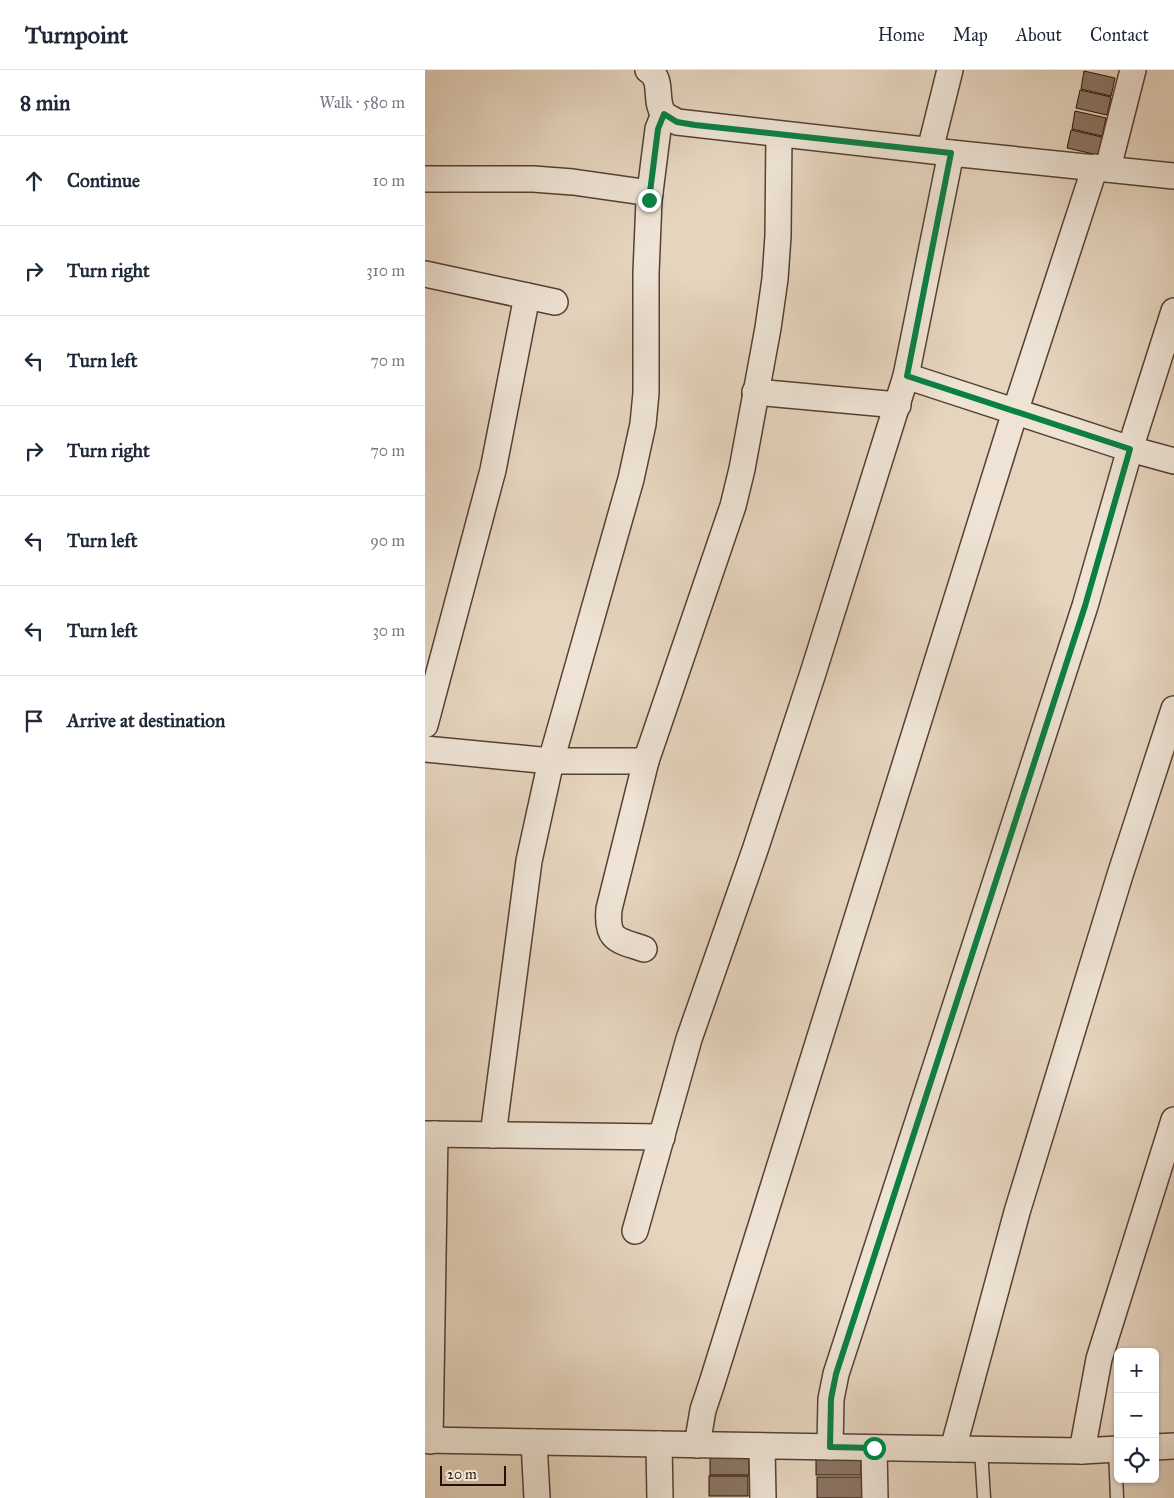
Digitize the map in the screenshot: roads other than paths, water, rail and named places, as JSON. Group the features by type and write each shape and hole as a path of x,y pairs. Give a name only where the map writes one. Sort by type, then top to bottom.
{"street":[{"path":"635,1231 689,1039 758,840 907,376 940,152 950,70"},
{"path":"697,1445 703,1410 1015,412 1101,168 1133,70"},
{"path":"655,73 659,102 664,114 677,122 1174,176"},
{"path":"493,1135 529,861 537,818 551,761 631,479 643,424 646,393 646,273 650,193 658,129 664,114"},
{"path":"644,949 616,939 610,930 608,920 609,908 646,761 733,506 742,469 775,279 778,236 779,134"},
{"path":"425,179 533,179 573,182 650,193"},
{"path":"425,274 555,302"},
{"path":"425,724 493,470 527,296"},
{"path":"830,1447 831,1399 836,1374 1085,606 1130,449 1174,311"},
{"path":"907,376 1130,449 1174,461"},
{"path":"755,392 897,405"},
{"path":"953,1449 1017,1212 1119,875 1174,709"},
{"path":"425,749 551,761 646,761"},
{"path":"1082,1451 1099,1359 1174,1120"},
{"path":"662,1137 430,1134 427,1441 1082,1451 1114,1449"},
{"path":"534,1442 537,1498"},
{"path":"659,1444 660,1498"},
{"path":"762,1446 763,1498"},
{"path":"1159,1447 1174,1446"},
{"path":"874,1448 875,1498"}],"lane":[{"path":"981,1449 984,1498"},
{"path":"1117,1483 1117,1498"}]}
